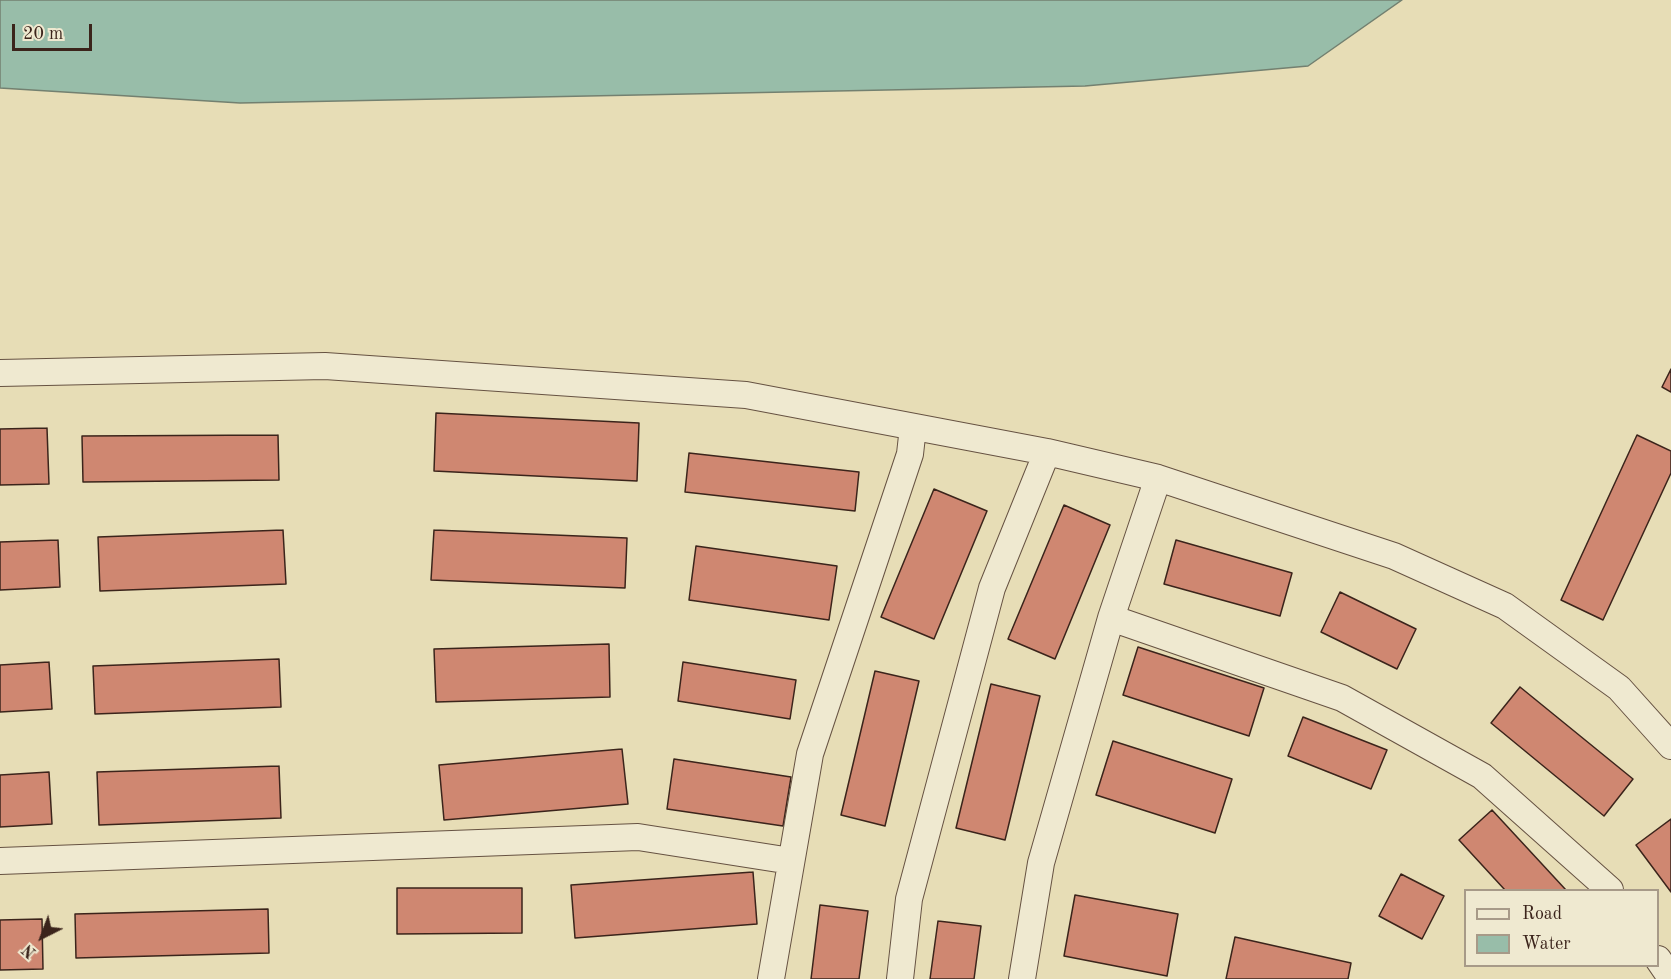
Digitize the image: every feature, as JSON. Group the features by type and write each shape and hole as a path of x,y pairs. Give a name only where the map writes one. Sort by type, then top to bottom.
{"street":[{"path":"0,374 325,366 746,395 1047,452 1158,478 1394,555 1505,606 1619,688 1671,746"},
{"path":"771,979 810,754 910,454 914,427"},
{"path":"900,979 909,899 992,588 1047,452"},
{"path":"1022,979 1041,863 1111,618 1158,478"},
{"path":"1111,618 1342,698 1482,776 1608,889"},
{"path":"0,861 638,837 791,861"},
{"path":"1659,960 1671,978"}],"water":[{"path":"0,0 1402,0 1308,66 1085,86 240,103 0,88"}],"building":[{"path":"1671,369 1671,392 1662,387"},
{"path":"436,413 639,423 637,481 434,471"},
{"path":"47,428 49,484 0,485 0,429"},
{"path":"278,435 279,480 83,482 82,436"},
{"path":"1637,435 1671,451 1671,473 1603,620 1561,600"},
{"path":"689,453 859,472 855,511 685,492"},
{"path":"934,489 987,511 934,639 881,617"},
{"path":"1064,505 1110,525 1055,659 1008,639"},
{"path":"283,530 286,584 100,591 98,537"},
{"path":"434,530 627,538 625,588 431,580"},
{"path":"58,540 60,587 0,590 0,542"},
{"path":"1176,540 1292,573 1280,616 1164,584"},
{"path":"696,546 837,566 829,620 689,600"},
{"path":"1340,592 1416,629 1397,669 1321,632"},
{"path":"609,644 610,697 436,702 434,649"},
{"path":"1138,647 1264,688 1249,736 1123,695"},
{"path":"279,659 281,707 95,714 93,666"},
{"path":"49,662 52,709 0,712 0,665"},
{"path":"683,662 796,680 790,719 678,701"},
{"path":"875,671 919,681 885,826 841,815"},
{"path":"991,684 1040,696 1005,840 956,828"},
{"path":"1520,687 1633,779 1604,816 1491,723"},
{"path":"1303,717 1387,750 1371,789 1288,756"},
{"path":"1113,741 1232,779 1215,833 1096,795"},
{"path":"622,749 628,804 444,820 439,765"},
{"path":"674,759 791,777 783,826 667,809"},
{"path":"279,766 281,818 99,825 97,772"},
{"path":"49,772 52,824 0,827 0,775"},
{"path":"1492,810 1565,889 1504,889 1459,840"},
{"path":"1671,819 1671,892 1636,845"},
{"path":"753,872 757,924 575,938 571,885"},
{"path":"1401,874 1444,896 1422,939 1379,916"},
{"path":"397,888 522,888 522,933 397,934"},
{"path":"1075,895 1178,914 1167,976 1064,956"},
{"path":"820,905 868,911 859,979 811,979"},
{"path":"268,909 269,953 76,958 75,914"},
{"path":"42,919 43,969 0,970 0,920"},
{"path":"938,921 981,926 974,979 930,979"},
{"path":"1235,937 1351,963 1348,979 1226,979"}]}
